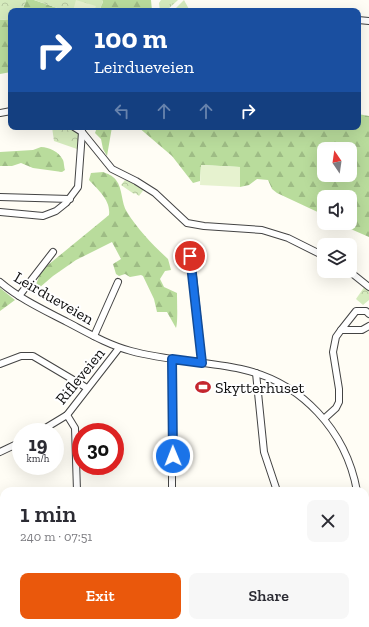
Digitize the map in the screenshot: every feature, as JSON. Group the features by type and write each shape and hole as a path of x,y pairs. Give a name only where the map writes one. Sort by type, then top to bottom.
{"street":[{"path":"79,130 112,169 136,181 155,193 187,223 204,226 262,230 288,238 317,252"},
{"path":"0,212 38,216 50,215 62,207 70,199 78,187 82,132"},
{"path":"0,197 70,199"},
{"path":"19,296 53,252"},
{"path":"190,256 202,363"},
{"path":"357,277 369,286"},
{"name":"Leirdueveien","path":"0,282 19,296 119,348 172,359 256,373 289,388 307,401 325,418 342,445 349,460 356,487"},
{"name":"Leirdueveien","path":"94,336 118,282"},
{"path":"325,418 336,408 339,402 339,389 333,352 334,342 341,330 356,311 366,311 369,314"},
{"path":"341,330 362,330 369,326"},
{"name":"Rifleveien","path":"54,423 66,415 119,348"},
{"path":"0,364 21,356 33,356 87,388"},
{"path":"172,359 172,487"},
{"path":"256,373 264,452 276,487"},
{"path":"66,415 76,428 77,487"},
{"path":"0,452 12,446"}],"green space":[{"path":"0,0 26,0 23,8 8,8 8,19 0,20"},
{"path":"26,0 34,0 57,8 23,8"},
{"path":"34,0 102,0 103,2 100,8 57,8"},
{"path":"76,0 96,6 95,8 74,8"},
{"path":"102,0 151,0 152,8 100,8 103,2"},
{"path":"161,0 178,0 169,8 160,8 159,3"},
{"path":"184,0 188,8 176,8"},
{"path":"8,19 8,73 0,74 0,20"},
{"path":"361,115 369,116 369,237 353,230 357,230 357,190 317,190 317,212 277,193 272,189 268,180 257,179 249,185 240,187 240,167 201,165 200,181 193,183 172,156 142,130 361,130"},
{"path":"52,130 74,130 80,134 77,149 54,141"},
{"path":"96,130 111,130 107,156 103,149 101,139 95,133"},
{"path":"41,147 56,152 63,160 65,170 62,172 33,168 21,163 12,166 0,166 0,152 33,150"},
{"path":"201,165 240,167 240,187 200,185"},
{"path":"103,172 116,180 120,188 125,208 131,219 146,237 168,259 171,270 165,271 160,279 164,287 177,293 176,328 167,312 157,312 154,299 143,276 130,277 125,274 119,276 116,274 113,264 121,259 112,242 76,260 53,276 32,294 41,272 109,215 106,200 89,180 91,173"},
{"path":"125,180 145,188 139,196 135,193 134,194 121,185"},
{"path":"365,286 369,291 369,300 363,305 356,299"},
{"path":"0,288 15,300 0,311"}],"place":[{"name":"Skytterhuset","path":"203,387"}],"route":[{"path":"173,456 172,359 202,363 200,330 190,256"}]}
